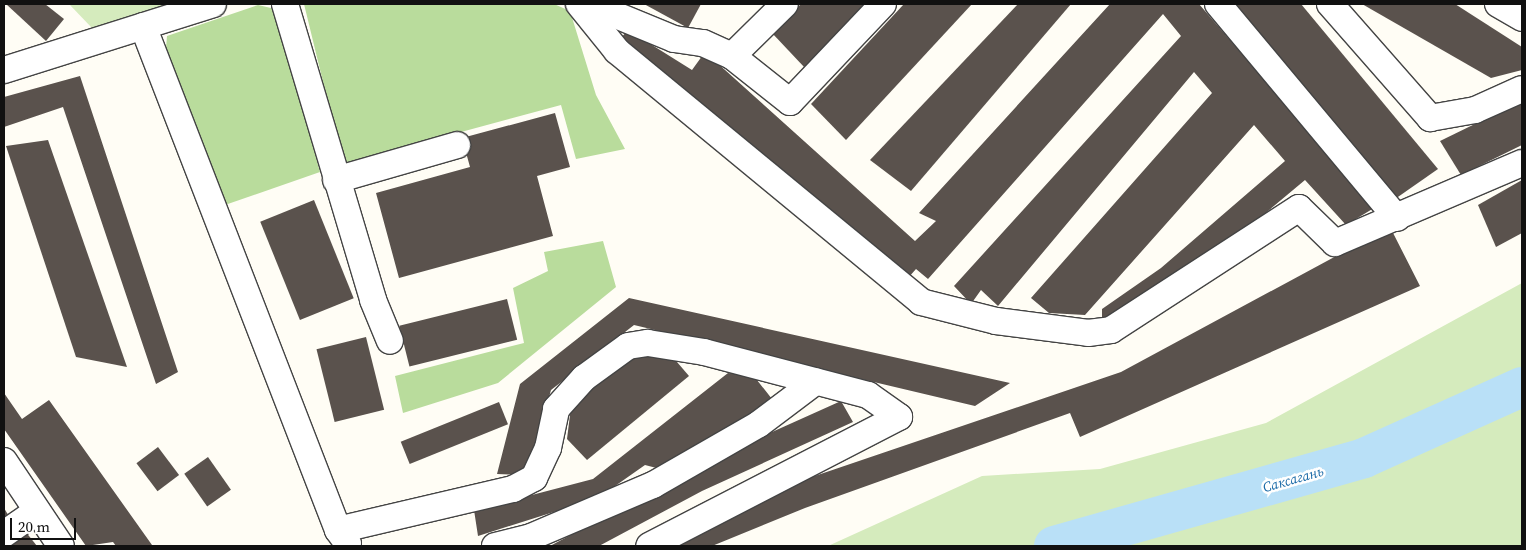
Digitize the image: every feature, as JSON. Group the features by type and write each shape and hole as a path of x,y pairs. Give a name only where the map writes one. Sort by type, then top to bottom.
{"lane":[{"path":"4,70 213,4"},
{"path":"285,4 336,180 390,341"},
{"path":"579,4 617,51 921,302 996,321 1088,333 1111,330 1299,208 1335,243 1522,163"},
{"path":"589,4 674,38 703,43 732,56 790,102 883,4"},
{"path":"732,56 784,4"},
{"path":"1218,4 1397,218"},
{"path":"1330,4 1430,118 1475,110 1522,89"},
{"path":"1498,4 1522,18"},
{"path":"143,26 344,538 513,489 534,478 548,448 556,409 584,378 628,346 648,343 704,352 868,395 899,416 649,546"},
{"path":"336,180 457,145"},
{"path":"495,546 531,536 654,485 759,424 816,381"},
{"path":"4,461 61,546"},
{"path":"4,534 37,510"}],"green space":[{"path":"69,4 177,4 92,28"},
{"path":"304,4 554,4 570,11 596,95 625,149 576,159 561,105 343,164"},
{"path":"258,5 271,8 278,16 320,172 222,206 165,61 167,36"},
{"path":"603,241 616,287 498,383 403,413 395,376 524,343 513,288 548,271 544,252"},
{"path":"1522,283 1522,546 828,546 982,476 1100,469 1266,423"}],"building":[{"path":"6,4 45,4 64,19 46,41"},
{"path":"644,4 701,4 688,28"},
{"path":"801,4 868,4 805,68 772,33"},
{"path":"904,4 972,4 846,140 811,104"},
{"path":"1018,4 1071,4 911,191 870,160"},
{"path":"1110,4 1199,4 1374,208 1346,225 1305,180 1194,273 1102,328 1102,309 1161,268 1285,161 1254,125 1085,315 1049,313 1031,298 1212,93 1194,72 998,306 981,290 971,304 954,286 1181,36 1163,14 928,279 916,269 908,278 619,40 628,30 692,70 705,52 915,241 936,221 919,213"},
{"path":"1234,4 1301,4 1438,169 1395,199"},
{"path":"1362,4 1455,4 1522,47 1522,70 1491,78"},
{"path":"80,76 178,372 156,384 63,107 4,127 4,97"},
{"path":"1522,101 1522,145 1461,175 1440,141"},
{"path":"555,113 570,167 537,176 553,236 399,278 376,193 470,167 462,138"},
{"path":"48,140 127,367 76,357 6,146"},
{"path":"1522,180 1522,233 1496,247 1478,205"},
{"path":"314,200 354,298 300,320 260,222"},
{"path":"1390,227 1420,286 1080,437 1070,413 805,508 712,546 662,546 803,480 1121,372"},
{"path":"629,298 1010,383 975,406 634,325 551,390 527,475 497,474 520,384"},
{"path":"507,299 517,340 409,367 399,326"},
{"path":"366,337 384,410 335,422 317,349"},
{"path":"638,351 671,355 689,376 587,460 567,439 571,407"},
{"path":"728,373 753,375 772,399 668,471 645,465 598,498 478,536 474,510 593,479"},
{"path":"4,393 22,419 49,400 152,545 116,546 113,542 86,546 4,429"},
{"path":"841,401 853,422 702,491 599,546 550,546 719,456"},
{"path":"499,402 508,424 410,464 401,442"},
{"path":"158,447 179,475 158,491 136,463"},
{"path":"208,457 231,490 207,506 184,474"},
{"path":"4,508 10,518 4,522"},
{"path":"25,531 37,546 5,546"}],"waterway":[{"name":"Саксагань","path":"1054,546 1364,458 1522,387"}]}
